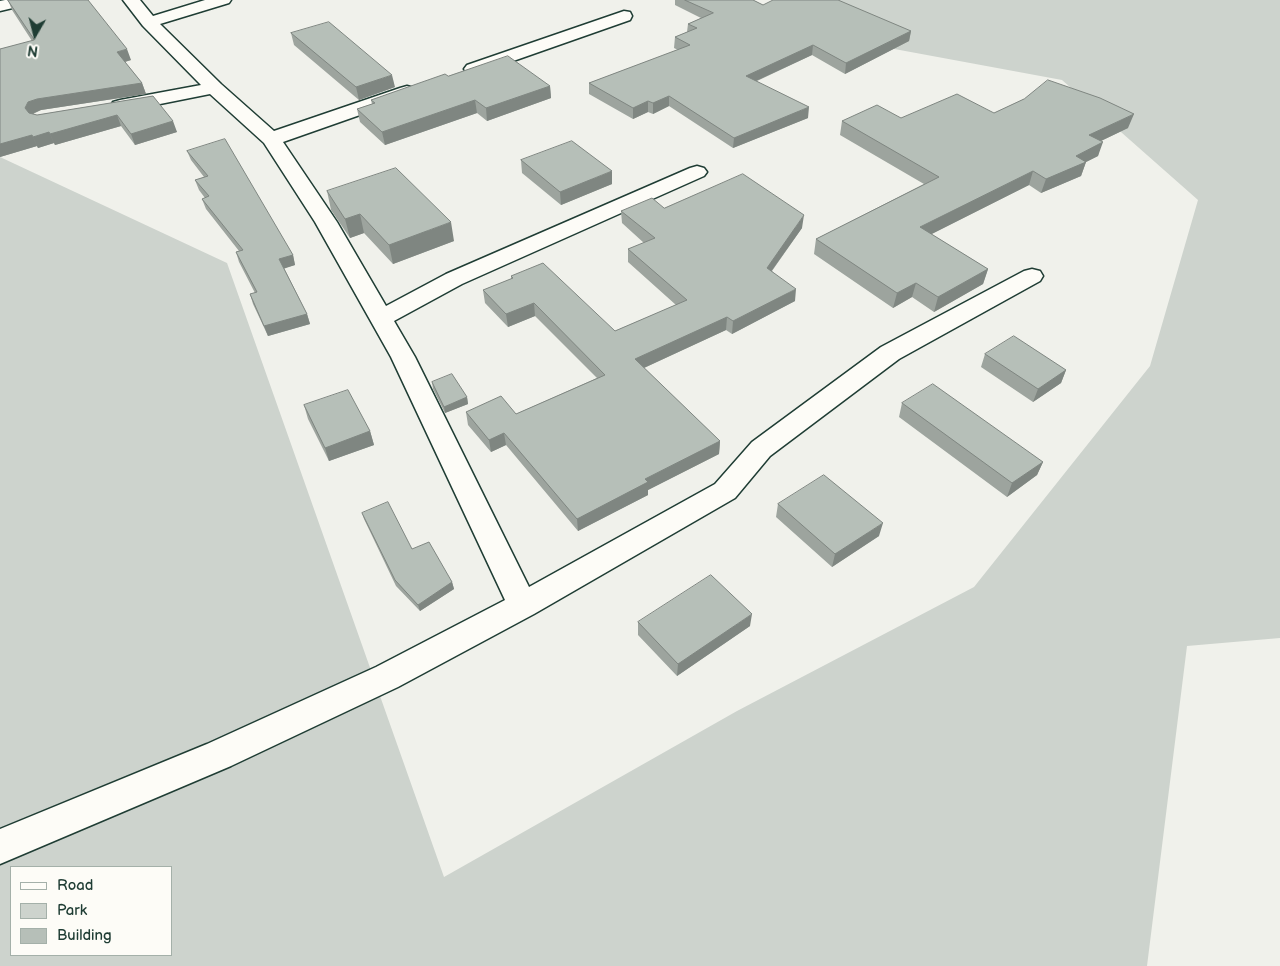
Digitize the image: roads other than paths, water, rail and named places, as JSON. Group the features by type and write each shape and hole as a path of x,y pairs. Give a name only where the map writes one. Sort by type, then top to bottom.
{"street":[{"path":"0,6 28,0"},
{"path":"131,0 149,22 214,88 271,139 326,222 403,357 523,605"},
{"path":"149,22 223,0"},
{"path":"457,74 624,16"},
{"path":"271,139 420,87"},
{"path":"104,109 214,88"},
{"path":"381,318 454,279 696,172"},
{"path":"0,847 219,756 387,677 523,605 725,491 761,449 890,353 1032,276"}]}
